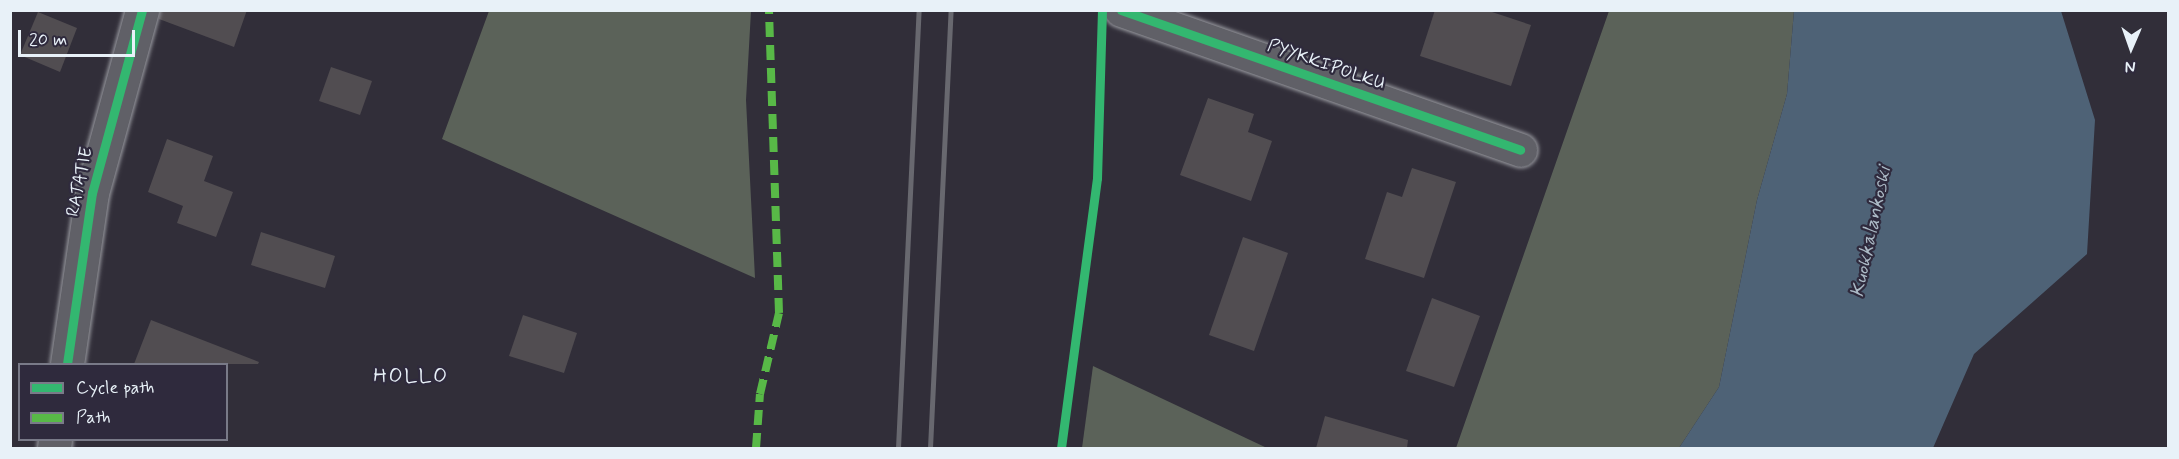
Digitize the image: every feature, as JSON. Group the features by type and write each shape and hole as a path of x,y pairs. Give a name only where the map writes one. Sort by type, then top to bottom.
{"street":[{"name":"RATATIE","path":"66,363 92,192 142,10"},
{"name":"PYYKKIPOLKU","path":"1121,10 1520,150"}],"shaded area":[{"path":"489,11 751,11 746,100 755,278 442,139"},
{"path":"1609,11 1794,11 1787,94 1757,200 1719,387 1679,448 1456,448"},
{"path":"1093,366 1267,448 1082,448"}],"water":[{"name":"Kuokkalankoski","path":"1794,11 2061,11 2095,120 2087,254 1974,354 1933,448 1679,448 1719,387 1757,200 1787,94"}],"building":[{"path":"160,10 247,10 234,47 159,19"},
{"path":"1435,10 1486,10 1531,25 1511,86 1420,56"},
{"path":"38,12 77,28 60,72 20,55"},
{"path":"331,67 372,81 360,115 319,101"},
{"path":"1208,98 1254,114 1248,132 1272,141 1251,201 1180,175"},
{"path":"167,139 213,156 204,181 233,192 216,237 177,223 183,206 148,192"},
{"path":"1412,168 1456,182 1424,278 1365,259 1387,192 1402,197"},
{"path":"261,232 335,256 325,288 251,265"},
{"path":"1243,237 1288,253 1254,351 1209,335"},
{"path":"1432,298 1480,316 1454,387 1406,371"},
{"path":"523,315 577,333 564,373 509,356"},
{"path":"151,320 259,362 258,364 134,363"},
{"path":"1325,416 1408,440 1407,448 1316,448"}],"railway":[{"path":"898,448 919,10"},
{"path":"930,448 951,10"}],"marked path":[{"path":"756,448 760,394 779,313 769,10"}],"cycle path":[{"path":"67,363 92,193 142,10"},
{"path":"1061,448 1097,178 1102,10"},
{"path":"1121,10 1520,150"}],"district":[{"name":"HOLLO","path":"411,376"}]}
